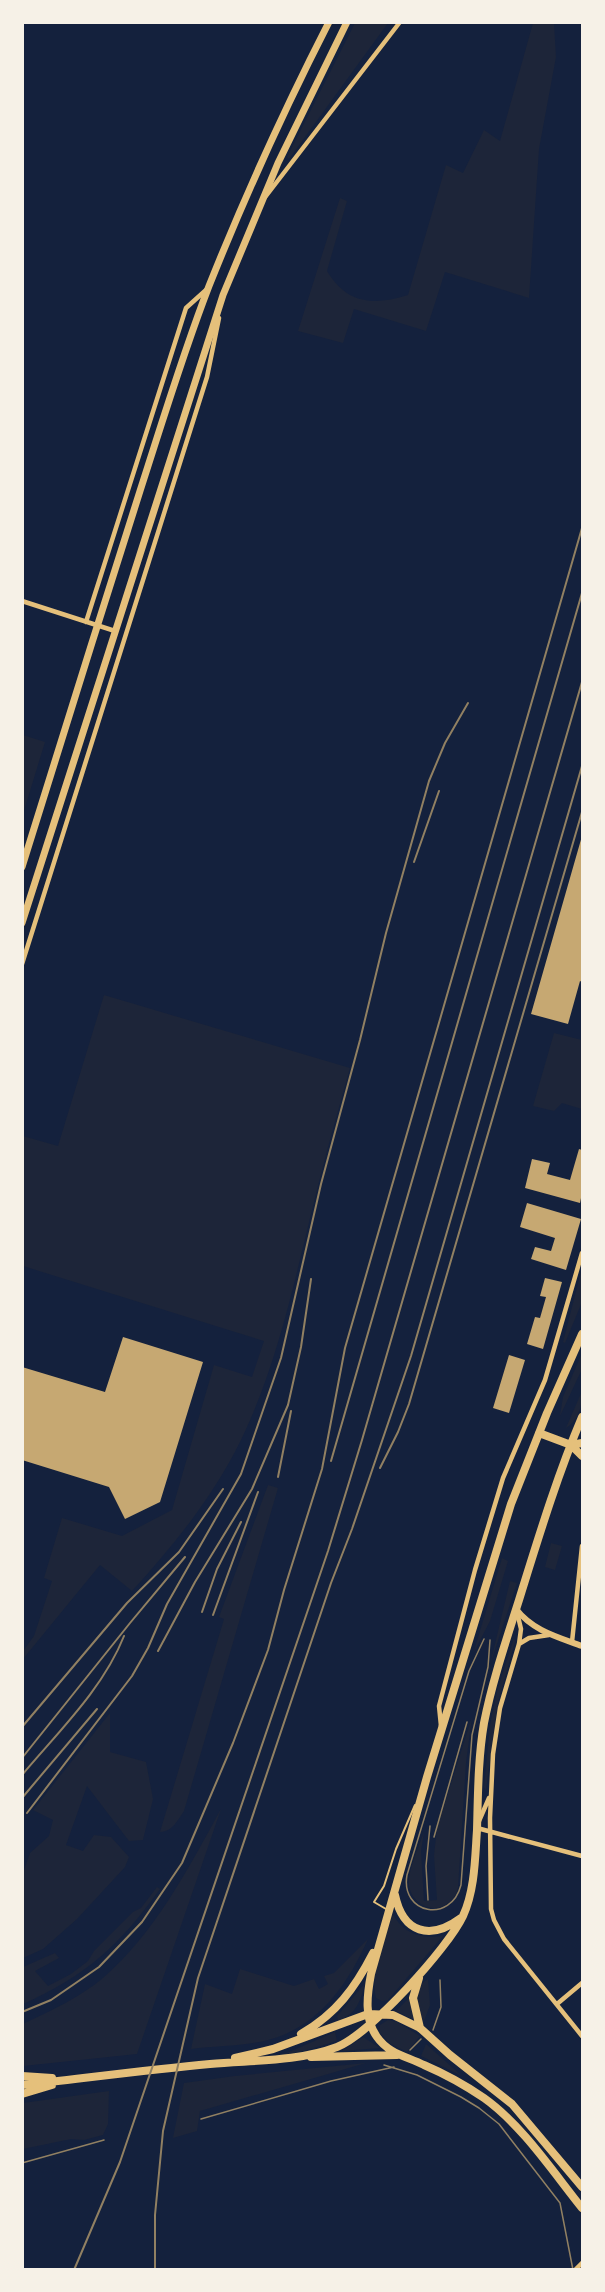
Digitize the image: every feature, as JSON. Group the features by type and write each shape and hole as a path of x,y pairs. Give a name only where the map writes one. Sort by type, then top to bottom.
{"main road":[{"path":"22,867 177,375 208,288 254,177 290,98 329,22"},
{"path":"22,923 223,295 259,205 347,22"},
{"path":"397,2055 376,2036 368,2014 368,1991 383,1932 427,1777 511,1504 582,1334"},
{"path":"283,2059 337,2047 351,2039 381,2013 423,1969 451,1938 463,1916 475,1862 484,1724 496,1674 543,1524 582,1417"},
{"path":"539,1433 571,1445 582,1456"},
{"path":"571,1445 582,1443"},
{"path":"395,1894 404,1920 424,1931 442,1929 463,1916"},
{"path":"279,2047 317,2025 339,2006 360,1977 383,1932"},
{"path":"420,2028 413,1998 414,1988 423,1969"},
{"path":"213,2063 279,2047 368,2014 393,2015 420,2028 512,2104 582,2187"},
{"path":"22,2085 213,2063 397,2055 421,2063 461,2083 494,2105 513,2124 582,2208"},
{"path":"22,2076 74,2079"},
{"path":"22,2094 74,2079"}],"street":[{"path":"259,205 400,22"},
{"path":"86,622 186,308 208,288"},
{"path":"22,964 207,377 223,295"},
{"path":"22,601 115,631"},
{"path":"441,1732 439,1706 475,1570 503,1478 545,1380 582,1253"},
{"path":"572,1642 579,1609 582,1546"},
{"path":"516,1609 529,1623 549,1635 582,1646"},
{"path":"516,1609 521,1629 519,1644 500,1708 493,1754 489,1887 494,1920 504,1939 582,2036"},
{"path":"519,1644 529,1638 549,1635"},
{"path":"491,1792 477,1828 582,1856"},
{"path":"557,2004 582,1983"},
{"path":"575,2270 582,2263"}],"lane":[{"path":"390,1911 374,1902 384,1886 396,1849 427,1777"}],"shaded area":[{"path":"355,23 388,23 289,159 287,157"},
{"path":"533,23 554,23 556,57 539,149 529,298 445,272 426,331 354,309 343,343 298,331 340,198 347,201 327,271 343,290 362,300 383,301 408,295 446,165 463,173 484,130 500,141"},
{"path":"22,735 45,742 23,814"},
{"path":"104,995 350,1068 323,1164 278,1344 255,1409 230,1461 192,1520 132,1591 100,1565 23,1659 23,1651 34,1636 52,1581 44,1578 62,1518 122,1536 172,1510 214,1365 252,1377 264,1341 23,1266 23,1136 58,1146"},
{"path":"554,1033 582,1040 582,1109 562,1103 554,1111 533,1106"},
{"path":"582,1268 582,1302 565,1343 563,1342"},
{"path":"582,1353 582,1369 560,1416 563,1397"},
{"path":"582,1391 579,1412 566,1428"},
{"path":"268,1485 278,1488 184,1811 171,1828 160,1832 224,1619 219,1617"},
{"path":"551,1543 562,1546 555,1570 545,1567"},
{"path":"502,1558 508,1561 490,1621 473,1654"},
{"path":"510,1581 517,1583 490,1665"},
{"path":"514,1638 515,1642 498,1703 486,1790 484,1787 490,1725 497,1691"},
{"path":"110,1713 110,1752 146,1762 153,1799 143,1840 129,1841 87,1786 66,1845 83,1851 94,1835 111,1837 129,1857 125,1867 77,1919 43,1949 23,1958 23,1873 30,1853 49,1836 53,1820 33,1810"},
{"path":"472,1717 466,1763 458,1888 448,1903 430,1908 414,1898 409,1886 410,1874 424,1832 421,1851 424,1901 437,1900 434,1855 437,1828"},
{"path":"221,1809 137,2054 23,2066 23,2024 84,1992 122,1960 139,1941 169,1899"},
{"path":"157,1887 160,1889 131,1927 100,1957 65,1982 23,2004 23,1967 55,1953 59,1958 35,1971 48,1986 71,1974 88,1961 94,1951 133,1912 141,1908"},
{"path":"393,1914 402,1926 414,1934 428,1937 443,1936 388,2000 382,2001 376,1998 374,1988 376,1966"},
{"path":"368,1939 340,1989 315,2016 300,2027 264,2041 191,2049 205,1984 232,1994 240,1969 294,1986 314,1979 319,1989 328,1984 324,1976 334,1973"},
{"path":"428,1979 430,2005 424,2021 417,1998 420,1987"},
{"path":"366,1982 360,2001 354,2010 338,2021 337,2016"},
{"path":"411,1996 414,2020 396,2011"},
{"path":"388,2020 397,2022 420,2036 407,2052 389,2043 380,2033 380,2025"},
{"path":"335,2032 337,2041 282,2055"},
{"path":"363,2037 380,2048 342,2051"},
{"path":"426,2044 462,2076 421,2056"},
{"path":"366,2063 200,2111 197,2131 173,2138 184,2083"},
{"path":"109,2091 108,2124 103,2135 23,2149 23,2103"}],"building":[{"path":"582,836 582,982 580,981 568,1024 531,1014"},
{"path":"579,1149 582,1150 580,1203 525,1188 532,1159 550,1163 547,1174 570,1180"},
{"path":"527,1203 581,1219 566,1270 531,1259 535,1247 551,1251 555,1238 520,1227"},
{"path":"545,1278 562,1282 543,1349 527,1344 535,1317 540,1318 546,1297 540,1296"},
{"path":"123,1337 203,1362 160,1502 125,1519 109,1487 22,1460 22,1367 105,1392"},
{"path":"509,1355 525,1360 509,1413 493,1408"}],"tram line":[{"path":"484,1639 469,1671 407,1875 407,1888 411,1898 418,1906 428,1909 438,1909 447,1905 456,1897 461,1885 472,1735 488,1667 490,1640"},
{"path":"434,1837 467,1722"},
{"path":"428,1900 426,1866 430,1826"},
{"path":"433,2030 441,2007 440,1980"},
{"path":"410,2050 421,2039"},
{"path":"384,2065 417,2075 461,2097 499,2124 560,2203 573,2270"},
{"path":"201,2119 331,2081 394,2067"},
{"path":"22,2163 104,2140"}],"railway":[{"path":"22,2012 51,2000 99,1967 142,1922 182,1863 233,1743 268,1650 284,1590 322,1469 345,1348 582,528"},
{"path":"331,1461 582,593"},
{"path":"74,2270 120,2162 328,1551 582,682"},
{"path":"27,1813 132,1676 148,1648 167,1604 241,1474 281,1358 321,1184 386,933 429,781 445,743 468,703"},
{"path":"155,2270 155,2215 163,2131 198,1978 331,1583 352,1529 411,1356 582,766"},
{"path":"414,862 439,791"},
{"path":"380,1468 409,1404 582,812"},
{"path":"158,1651 195,1582 252,1489 288,1405 301,1347 311,1279"},
{"path":"278,1477 291,1411"},
{"path":"22,1727 127,1603 179,1552 223,1489"},
{"path":"213,1615 258,1492"},
{"path":"202,1612 217,1569 241,1522"},
{"path":"22,1758 185,1557"},
{"path":"22,1775 92,1692 124,1636"},
{"path":"22,1798 97,1709"}]}
